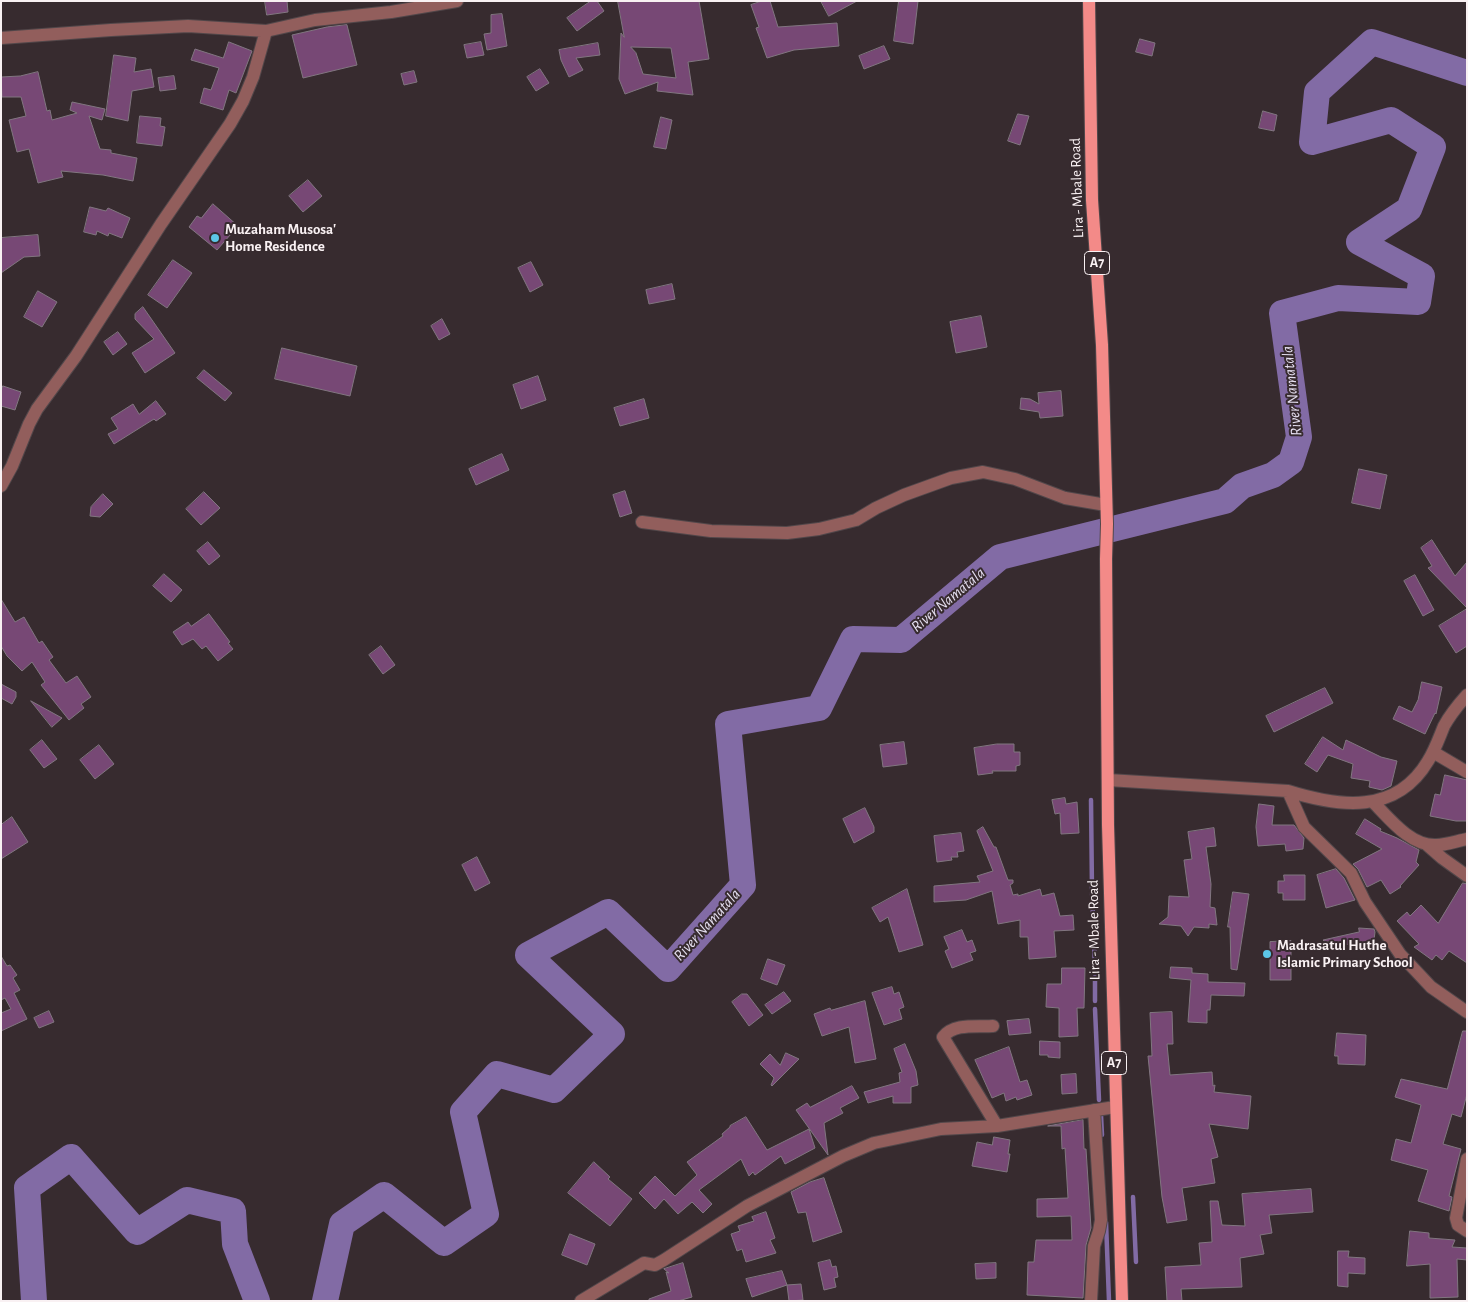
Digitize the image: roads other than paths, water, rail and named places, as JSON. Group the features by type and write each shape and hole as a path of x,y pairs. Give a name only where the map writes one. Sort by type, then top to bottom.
{"main road":[{"name":"Lira - Mbale Road","path":"1089,1 1092,200 1102,345 1107,524 1108,780 1115,1107 1122,1301"}],"street":[{"path":"1,38 188,26 266,31 315,20 391,12 458,1"},
{"path":"1,486 37,409 76,356 161,224 230,124 243,101 253,77 266,31"},
{"path":"642,522 711,531 787,532 819,529 856,520 904,495 950,478 983,472 1015,479 1065,498 1106,505"},
{"path":"1108,780 1288,791 1316,800 1366,804 1398,792 1421,772 1452,714 1467,695"},
{"path":"1433,752 1467,772"},
{"path":"1288,791 1304,827 1351,873 1365,902 1400,954 1431,987 1467,1012"},
{"path":"1373,802 1406,835 1426,844 1438,846 1467,839"},
{"path":"1426,844 1467,876"},
{"path":"992,1026 961,1027 948,1031 943,1037 997,1126"},
{"path":"580,1301 644,1263 655,1265 664,1260 747,1206 858,1149 874,1143 932,1131 997,1126 1115,1107"},
{"path":"1091,1301 1094,1246 1101,1220 1094,1110"},
{"path":"1467,1159 1456,1218 1458,1225 1467,1230"}],"waterway":[{"name":"River Namatala","path":"325,1301 342,1224 384,1195 444,1243 486,1214 463,1112 497,1074 554,1090 612,1034 528,955 608,912 668,969 743,885 728,724 819,708 853,639 901,640 1000,557 1225,501 1242,486 1273,475 1291,462 1299,437 1282,313 1338,298 1418,302 1422,276 1359,242 1409,209 1433,147 1391,120 1312,142 1317,92 1372,42 1467,73"},
{"path":"1091,800 1095,969"},
{"path":"1095,977 1095,1001"},
{"path":"1095,1009 1099,1100"},
{"path":"1101,1115 1102,1135"},
{"name":"River Namatala","path":"34,1301 27,1188 71,1157 137,1232 187,1200 233,1211 235,1244 257,1301"},
{"path":"1133,1197 1136,1262"},
{"path":"1106,1222 1109,1301"}],"place":[{"name":"Muzaham Musosa' Home Residence","path":"215,238"},
{"name":"Madrasatul Huthe Islamic Primary School","path":"1267,954"}]}
